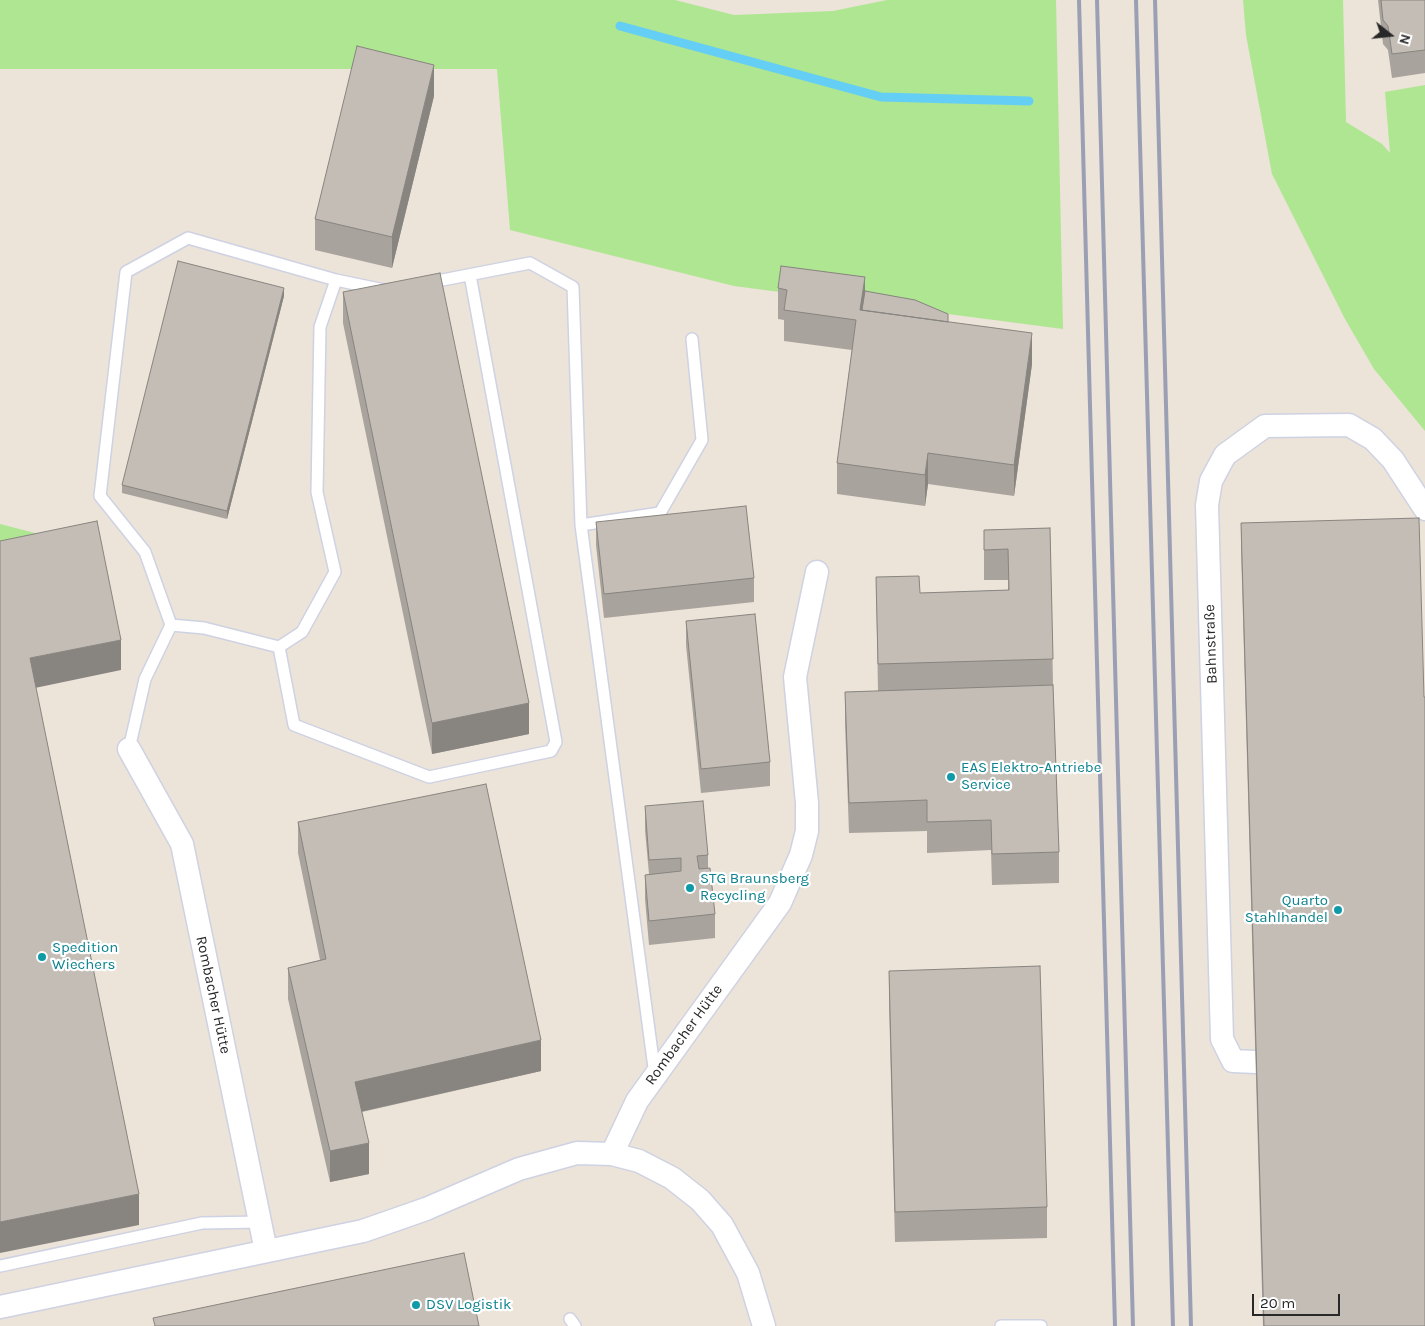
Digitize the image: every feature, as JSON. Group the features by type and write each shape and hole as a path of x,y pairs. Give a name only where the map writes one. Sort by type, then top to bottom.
{"street":[{"name":"Bahnstraße","path":"1256,1062 1233,1061 1222,1039 1207,505 1210,481 1225,455 1265,426 1349,425 1373,439 1393,460 1425,510"},
{"name":"Rombacher Hütte","path":"612,1154 637,1101 780,903 801,855 807,831 807,803 795,677 817,572"},
{"name":"Rombacher Hütte","path":"129,749 182,844 266,1251"},
{"path":"0,1307 363,1231 426,1209 519,1169 577,1153 612,1154 639,1160 672,1178 700,1200 722,1226 748,1273 764,1326"}],"lane":[{"path":"129,749 145,679 171,625 145,552 100,496 126,272 188,238 336,280 387,290 396,289"},
{"path":"414,285 530,264 573,287 580,525 655,1076"},
{"path":"279,647 294,725 428,777 551,751 556,742 470,275"},
{"path":"171,625 204,628 279,647 302,632 335,572 317,492 320,327 336,280"},
{"path":"580,525 660,513 702,440 692,339"},
{"path":"0,1266 202,1223 261,1222"},
{"path":"1001,1326 1041,1326"}],"green space":[{"path":"0,0 675,0 734,15 833,11 887,0 1056,0 1063,329 734,286 510,230 497,69 0,69"},
{"path":"1243,0 1343,0 1346,122 1382,144 1390,153 1385,92 1425,85 1425,431 1374,369 1345,319 1272,174 1246,35"},
{"path":"0,524 97,549 0,567"}],"building":[{"path":"1381,0 1425,0 1425,50 1392,54 1388,26 1383,20"},
{"path":"357,46 434,65 392,237 315,219"},
{"path":"178,261 284,288 227,511 122,485"},
{"path":"781,266 865,277 860,310 1032,333 1014,465 928,453 925,475 837,463 856,320 784,310 787,290 778,288"},
{"path":"440,273 529,703 432,723 343,292"},
{"path":"865,291 915,300 948,314 948,322 862,310"},
{"path":"746,506 754,578 604,594 596,522"},
{"name":"Quarto Stahlhandel","path":"1419,518 1425,697 1425,1326 1264,1326 1241,523"},
{"name":"Spedition Wiechers","path":"97,521 121,640 30,658 139,1194 0,1222 0,541"},
{"path":"1050,528 1053,659 878,664 876,577 919,576 920,593 1009,590 1008,549 984,550 984,530"},
{"path":"755,614 770,762 701,769 686,621"},
{"name":"EAS Elektro-Antriebe Service","path":"1053,685 1059,852 992,854 991,820 927,822 927,800 849,803 845,692"},
{"path":"486,784 541,1040 355,1082 369,1143 330,1151 288,968 326,959 298,822"},
{"name":"STG Braunsberg Recycling","path":"703,801 708,855 697,856 699,869 710,868 715,914 649,921 645,875 681,871 681,858 649,860 645,806"},
{"path":"1040,966 1047,1207 895,1212 889,971"},
{"path":"464,1253 479,1326 155,1326 153,1318"}],"waterway":[{"path":"620,26 881,97 1029,101"}],"railway":[{"path":"1079,0 1115,1326"},
{"path":"1097,0 1133,1326"},
{"path":"1136,0 1173,1326"},
{"path":"1155,0 1191,1326"}],"place":[{"name":"EAS Elektro-Antriebe Service","path":"951,777"},
{"name":"STG Braunsberg Recycling","path":"690,888"},
{"name":"Quarto Stahlhandel","path":"1338,910"},
{"name":"Spedition Wiechers","path":"42,957"},
{"name":"DSV Logistik","path":"416,1305"}]}
